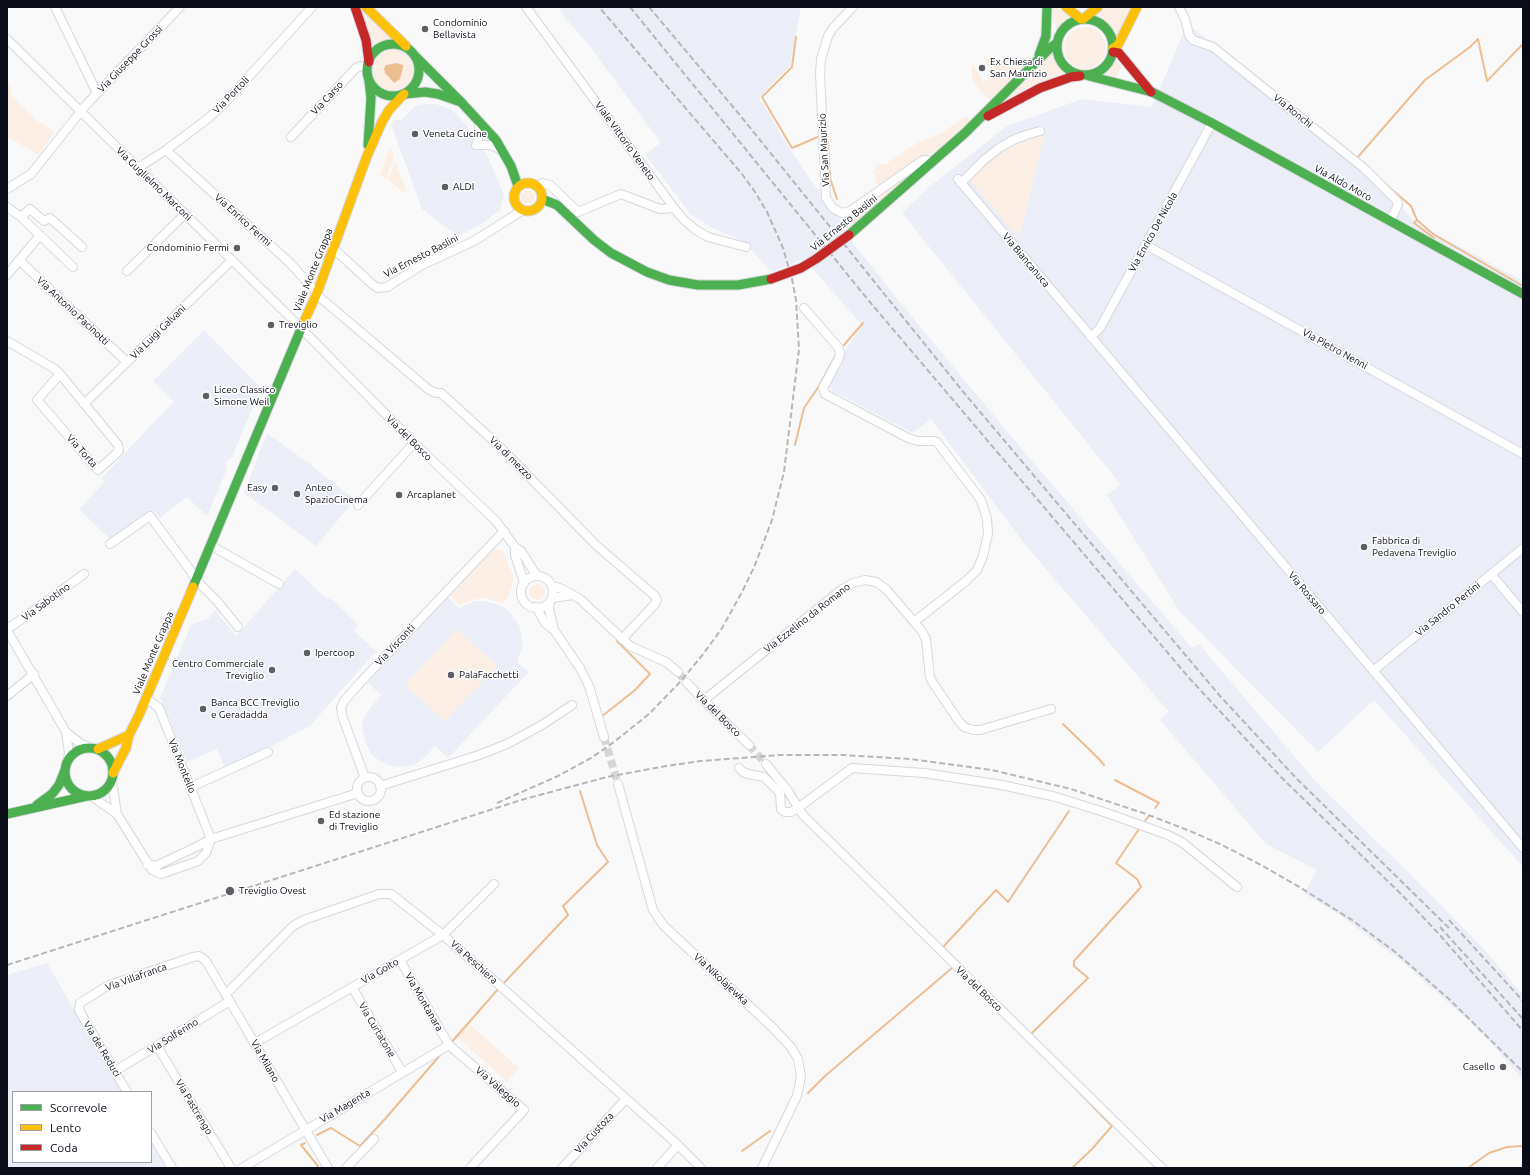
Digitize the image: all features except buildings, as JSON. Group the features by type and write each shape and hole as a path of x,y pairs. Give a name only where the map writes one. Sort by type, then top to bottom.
{"main road":[{"name":"Viale Monte Grappa","path":"355,7 366,40 371,98 367,156"},
{"path":"366,7 462,103 496,140 511,166 518,186"},
{"path":"1048,7 1057,42 1057,52 1063,65 1070,72 1087,76 1098,73 1105,68 1110,60 1113,50 1111,35 1106,28 1095,21 1082,19 1066,7"},
{"path":"1034,64 1046,36 1048,7"},
{"path":"1057,42 1064,29 1075,21 1082,19 1098,7"},
{"path":"1113,50 1118,45 1137,7"},
{"name":"Via Ernesto Baslini","path":"522,210 531,211 540,203 557,205 594,240 611,253 654,275 668,280 698,285 738,285 771,279 801,268 816,260 849,235 976,123 1051,46 1057,42"},
{"path":"404,94 411,90 416,84 420,69 418,62 413,53 404,46 395,44 387,45 376,51 368,67 370,81 374,88 380,93 388,96 396,96 425,92 438,94 462,103"},
{"name":"Via Aldo Moro","path":"1113,50 1119,53 1152,92"},
{"name":"Via Ernesto Baslini","path":"976,123 1040,88 1071,77 1087,76"},
{"name":"Via Aldo Moro","path":"1087,76 1152,92 1212,123 1523,294"},
{"name":"Viale Monte Grappa","path":"112,777 126,748 129,735 317,293 367,156 389,110 404,94"},
{"path":"511,166 529,182 539,187 542,194 540,203"},
{"path":"522,210 514,201 514,193 518,186 529,182"},
{"path":"31,809 52,794 59,784 70,756 76,751 110,744 129,735"},
{"path":"7,814 91,796 105,790 112,777 112,764 110,758 104,752 94,748"},
{"path":"66,766 65,776 72,789 79,793 91,796"}],"street":[{"path":"55,7 97,93"},
{"name":"Via Giuseppe Grossi","path":"7,190 31,174 97,93 180,7"},
{"name":"Viale Vittorio Veneto","path":"526,7 684,220 696,230 708,237 746,247"},
{"name":"Via San Maurizio","path":"853,7 833,28 828,36 821,59 820,74 826,198 836,210 842,213 850,211 923,160 933,162"},
{"name":"Via Ronchi","path":"1179,7 1185,19 1189,35 1193,40 1213,47 1365,169 1397,201 1398,205 1390,221"},
{"name":"Via Portoli","path":"138,168 166,150 206,120 222,105 309,8"},
{"name":"Via Guglielmo Marconi","path":"7,38 301,329"},
{"name":"Via Carso","path":"291,137 356,68 361,66 368,67"},
{"path":"479,122 479,136 476,145 490,145 503,152"},
{"name":"Via Enrico De Nicola","path":"1091,337 1100,328 1212,123"},
{"name":"Via Biancanuca","path":"1040,132 1013,140 984,160 959,181 1091,337"},
{"name":"Via Enrico Fermi","path":"166,150 292,264 317,293"},
{"path":"539,187 542,183 550,185 578,212 621,194 660,209 674,208"},
{"path":"7,206 21,217 73,267"},
{"path":"21,217 30,209 44,221 50,218 82,248"},
{"name":"Via Ernesto Baslini","path":"334,249 372,284 378,288 387,287 422,265 474,241 522,210"},
{"path":"127,271 185,214"},
{"path":"7,275 40,235"},
{"name":"Via Pietro Nenni","path":"1146,245 1523,454"},
{"name":"Via Antonio Pacinotti","path":"19,260 127,362"},
{"name":"Via Luigi Galvani","path":"84,404 232,260"},
{"name":"Via di mezzo","path":"317,293 428,389 436,393 441,393 499,446 596,545 655,596 657,600 655,604 622,639"},
{"path":"804,308 838,347 840,352 839,358 823,388 825,394 908,438 918,441 937,442 981,500 988,528 983,556 977,570 966,582 914,622"},
{"name":"Via del Bosco","path":"301,329 414,443 504,530 515,547 521,551 538,576"},
{"name":"Via Rossaro","path":"1091,337 1523,848"},
{"name":"Via Torta","path":"7,341 42,360 60,374 120,448 98,470 37,400 60,374"},
{"path":"358,505 414,443"},
{"path":"110,544 150,516 196,580 217,601 238,627"},
{"name":"Via Visconti","path":"365,778 343,718 342,708 344,701 504,530"},
{"path":"210,544 279,584"},
{"name":"Via del Bosco","path":"515,547 515,555 524,583"},
{"name":"Via Sandro Pertini","path":"1372,671 1523,548"},
{"name":"Via Sabotino","path":"7,627 12,626 84,574"},
{"path":"1491,574 1523,612"},
{"path":"554,630 549,609 551,599 552,587 547,580 538,576 530,578 524,583 522,589 523,598 527,604 536,607 544,606 551,599 573,596"},
{"name":"Via Ezzelino da Romano","path":"704,700 835,595 853,583 859,581 871,581 882,586 924,634 926,639 930,677 964,727 973,730 980,730 1051,709"},
{"path":"552,587 561,588 580,599 630,646 666,662 678,672"},
{"path":"536,607 545,623 554,630 580,668 589,686 604,737"},
{"path":"7,630 34,674 66,732 81,744 94,748"},
{"path":"7,696 34,674"},
{"name":"Via del Bosco","path":"687,682 749,745"},
{"name":"Via Montello","path":"146,698 158,708 211,839"},
{"path":"380,786 507,744 542,725 572,705"},
{"path":"66,732 68,753 66,766"},
{"path":"191,787 268,752"},
{"name":"Via del Bosco","path":"766,764 788,791 803,816 1162,1168"},
{"path":"739,768 748,774 764,777 780,794 780,805 783,811 788,812 798,808 852,768 924,774 1002,785 1063,799 1106,812 1168,835 1195,851 1237,887"},
{"path":"112,777 116,814"},
{"path":"365,778 374,778 378,781 380,786 380,794 373,800 363,799 358,793 359,784 365,778"},
{"name":"Via Nikolajewka","path":"618,784 653,910 659,920 773,1028 791,1047 798,1059 801,1077 797,1096 762,1168"},
{"path":"147,864 156,866 211,839 358,793"},
{"path":"91,796 116,814 147,864 152,870 161,874 198,861 206,853 211,839"},
{"path":"196,847 202,854 201,858"},
{"name":"Via Goito","path":"254,1043 443,935 494,884"},
{"name":"Via Peschiera","path":"228,998 293,926 304,920 379,894 391,894 443,935 678,1145 701,1168"},
{"name":"Via Villafranca","path":"78,1006 80,1003 109,985 193,956 199,956"},
{"name":"Via Milano","path":"199,956 205,960 209,966 328,1168"},
{"name":"Via Montanara","path":"400,960 449,1045"},
{"name":"Via Curtatone","path":"352,987 402,1072"},
{"name":"Via Solferino","path":"115,1071 158,1046 228,998"},
{"name":"Via dei Reduci","path":"78,1006 126,1091"},
{"name":"Via Magenta","path":"242,1168 449,1045"},
{"name":"Via Valeggio","path":"449,1045 524,1110 470,1168"},
{"name":"Via Pastrengo","path":"158,1046 231,1168"},
{"name":"Via Custoza","path":"562,1168 626,1099"},
{"path":"152,1135 172,1168"},
{"path":"346,1168 374,1139"},
{"path":"657,1168 678,1145"}],"shaded area":[{"path":"359,7 393,40 381,43 372,50"},
{"path":"560,7 801,7 790,66 759,98 810,179 843,223 840,226 898,300 1021,448 1192,648 1199,644 1317,783 1481,946 1523,995 1523,1080 1496,1048 1467,1019 1401,961 1341,916 1304,893 1317,870 1266,844 1160,720 1169,712 1026,546 931,419 913,433 831,390 829,387 830,382 849,345 862,325 804,259 771,272 747,245 739,239 712,228 690,214 645,154 661,143 591,48 566,19 559,9"},
{"path":"1052,7 1056,7 1071,18 1056,31"},
{"path":"1108,7 1133,7 1116,38 1108,25 1094,17 1094,15"},
{"path":"1081,27 1089,27 1097,30 1103,36 1106,48 1103,60 1097,66 1089,69 1081,69 1073,66 1067,60 1064,52 1064,44 1067,36 1073,30"},
{"path":"1192,27 1346,147 1415,222 1523,281 1523,867 1374,700 1318,752 1180,612 1107,495 1121,485 902,213 928,188 1007,126 1082,99 1152,107 1184,31"},
{"path":"390,49 400,49 408,54 413,61 415,70 411,83 405,89 396,92 383,90 376,84 372,76 372,66 375,58 382,52","holes":["397,63 403,65 400,76 389,78 384,71 384,66"]},
{"path":"1053,52 1056,61 1064,72 1027,88 1000,105"},
{"path":"991,57 997,58 1006,68 1013,65 1021,68 992,101 980,90 972,79 971,70 973,63 983,82 993,76 985,61"},
{"path":"1115,58 1122,68 1115,77 1104,74"},
{"path":"397,63 403,65 403,68 400,79 394,83 385,73 384,68 386,65"},
{"path":"7,82 11,87 11,94 36,120 55,132 38,155 7,136"},
{"path":"436,104 452,110 466,125 486,153 504,195 500,210 483,223 458,236 422,209 391,124 394,120 401,120 415,106"},
{"path":"966,116 971,121 935,152 921,158 922,165 847,229 843,223 879,187 874,180 877,178 872,171 878,164 885,164 919,142 940,134"},
{"path":"1044,136 1020,235 1014,232 970,180 987,162 1006,147 1031,137"},
{"path":"390,147 394,157 386,180 380,175"},
{"path":"395,162 407,191 405,194 388,180"},
{"path":"525,190 531,190 535,194 535,200 531,204 525,204 521,200 521,194"},
{"path":"204,330 261,388 232,457 225,463 227,469 207,516 187,497 160,518 153,510 112,541 79,509 105,482 102,478 174,402 153,381"},
{"path":"267,433 355,500 316,546 244,493"},
{"path":"494,548 503,551 513,575 513,583 504,604 485,598 472,600 460,605 450,596"},
{"path":"295,569 324,596 334,601 358,625 354,631 376,651 310,726 226,770 217,749 187,762 160,698 191,625 209,618 215,610 236,636"},
{"path":"537,584 543,586 545,592 543,598 537,600 531,598 529,592 531,586"},
{"path":"448,597 459,608 475,601 484,601 500,605 509,611 520,627 522,638 523,646 517,662 529,672 448,758 435,746 416,764 403,767 391,766 380,761 371,754 366,744 362,727 364,716 381,695 368,683"},
{"name":"PalaFacchetti","path":"457,629 497,666 445,721 405,685"},
{"path":"47,963 121,1091 12,1091 12,1163 152,1163 152,1145 166,1168 7,1168 7,975"},
{"path":"467,1022 519,1068 507,1082 455,1035"}],"waterway":[{"path":"796,37 792,67 762,97 792,148 820,136"},
{"path":"1358,159 1357,158 1425,80 1470,47 1478,39 1487,81 1523,44"},
{"path":"827,133 830,178 837,199"},
{"path":"1383,182 1411,206 1417,220 1433,234 1523,286"},
{"path":"1417,220 1414,223 1434,238"},
{"path":"844,345 863,323"},
{"path":"795,445 804,408 819,386 836,355"},
{"path":"601,717 634,691 650,674 617,641"},
{"path":"1063,724 1104,765"},
{"path":"1115,780 1159,803 1155,808"},
{"path":"502,985 568,915 563,906 608,862 597,845 580,791"},
{"path":"960,964 943,947 996,890 1008,902 1069,811"},
{"path":"1145,821 1149,816"},
{"path":"1037,1040 1031,1034 1088,978 1074,966 1074,961 1141,887 1137,879 1116,863 1139,829"},
{"path":"808,1093 825,1076 952,968"},
{"path":"450,1044 499,988"},
{"path":"317,1135 331,1128 360,1146 442,1053"},
{"path":"1071,1084 1112,1126 1092,1149 1072,1168"},
{"path":"742,1151 770,1131"},
{"path":"305,1143 301,1145 318,1166 316,1168"},
{"path":"1468,1168 1489,1153 1507,1147 1523,1146"}],"tunnel":[{"path":"678,672 687,683"},
{"path":"604,737 618,784"},
{"path":"749,745 766,764"}],"railway":[{"path":"497,803 558,776 591,758 649,714 681,681 722,628 742,592 755,565 772,520 784,472 799,349 796,300 792,279 783,248 767,212 742,174 599,7"},
{"path":"630,7 869,301 1190,679 1281,777 1403,896 1439,934 1523,1031"},
{"path":"649,7 739,114 965,394 1220,696 1297,779 1451,930"},
{"path":"7,965 521,800 607,777 701,761 780,755 843,755 910,759 992,770 1071,789 1146,814 1222,845 1301,888 1352,920 1394,951 1449,999 1523,1072"},
{"path":"1449,920 1523,1001"},
{"path":"1440,927 1523,1019"}],"traffic: fast":[{"path":"1039,55 1046,36 1047,7"},
{"path":"1079,19 1091,19 1101,23 1109,31 1113,41 1113,47 1113,53 1109,63 1101,71 1091,75 1079,75 1069,71 1061,63 1057,53 1057,41 1061,31 1069,23 1079,19"},
{"path":"849,235 965,133 1051,47 1057,43"},
{"path":"393,44 407,48 415,56 419,70 415,84 407,92 393,96 379,92 371,84 367,70 371,56 379,48 393,44"},
{"path":"414,55 462,103 496,140 511,166 518,186"},
{"path":"1089,76 1152,92 1212,123 1523,294"},
{"path":"368,145 371,98 369,81"},
{"path":"405,94 425,92 438,94 458,101"},
{"path":"542,199 557,205 594,240 611,253 647,272 669,280 698,285 738,285 771,279"},
{"path":"193,587 303,324"},
{"path":"84,748 94,748 106,755 113,767 113,772 113,777 106,789 94,796 84,796 76,792 69,785 65,777 65,767 69,759 76,752 84,748"},
{"path":"37,805 52,794 59,785 65,770"},
{"path":"7,814 87,796"}],"traffic: slow":[{"path":"366,7 406,46"},
{"path":"1066,7 1081,19"},
{"path":"1083,19 1098,7"},
{"path":"1113,48 1118,45 1137,7"},
{"path":"303,324 317,293 367,156 389,110 404,94"},
{"path":"528,183 534,184 538,187 541,191 542,197 541,203 538,207 534,210 528,211 522,210 518,207 515,203 514,197 515,191 518,187 522,184 528,183"},
{"path":"113,773 126,748 129,735 139,715 193,587"},
{"path":"98,749 129,735"}],"traffic: jam":[{"path":"355,7 366,40 369,62"},
{"path":"1113,52 1119,53 1151,92"},
{"path":"988,116 1040,88 1071,77 1080,76"},
{"path":"771,279 801,268 849,235"}],"place":[{"name":"Condominio Bellavista","path":"425,29"},
{"name":"Ex Chiesa di San Maurizio","path":"982,68"},
{"name":"Veneta Cucine","path":"415,134"},
{"name":"ALDI","path":"445,187"},
{"name":"Condominio Fermi","path":"237,248"},
{"name":"Treviglio","path":"271,325"},
{"name":"Liceo Classico Simone Weil","path":"206,396"},
{"name":"Easy","path":"275,488"},
{"name":"Anteo SpazioCinema","path":"297,494"},
{"name":"Arcaplanet","path":"399,495"},
{"name":"Fabbrica di Pedavena Treviglio","path":"1364,547"},
{"name":"Ipercoop","path":"307,653"},
{"name":"Centro Commerciale Treviglio","path":"272,670"},
{"name":"PalaFacchetti","path":"451,675"},
{"name":"Banca BCC Treviglio e Geradadda","path":"203,709"},
{"name":"Ed stazione di Treviglio","path":"321,821"},
{"name":"Treviglio Ovest","path":"230,891"},
{"name":"Casello","path":"1503,1067"}]}
